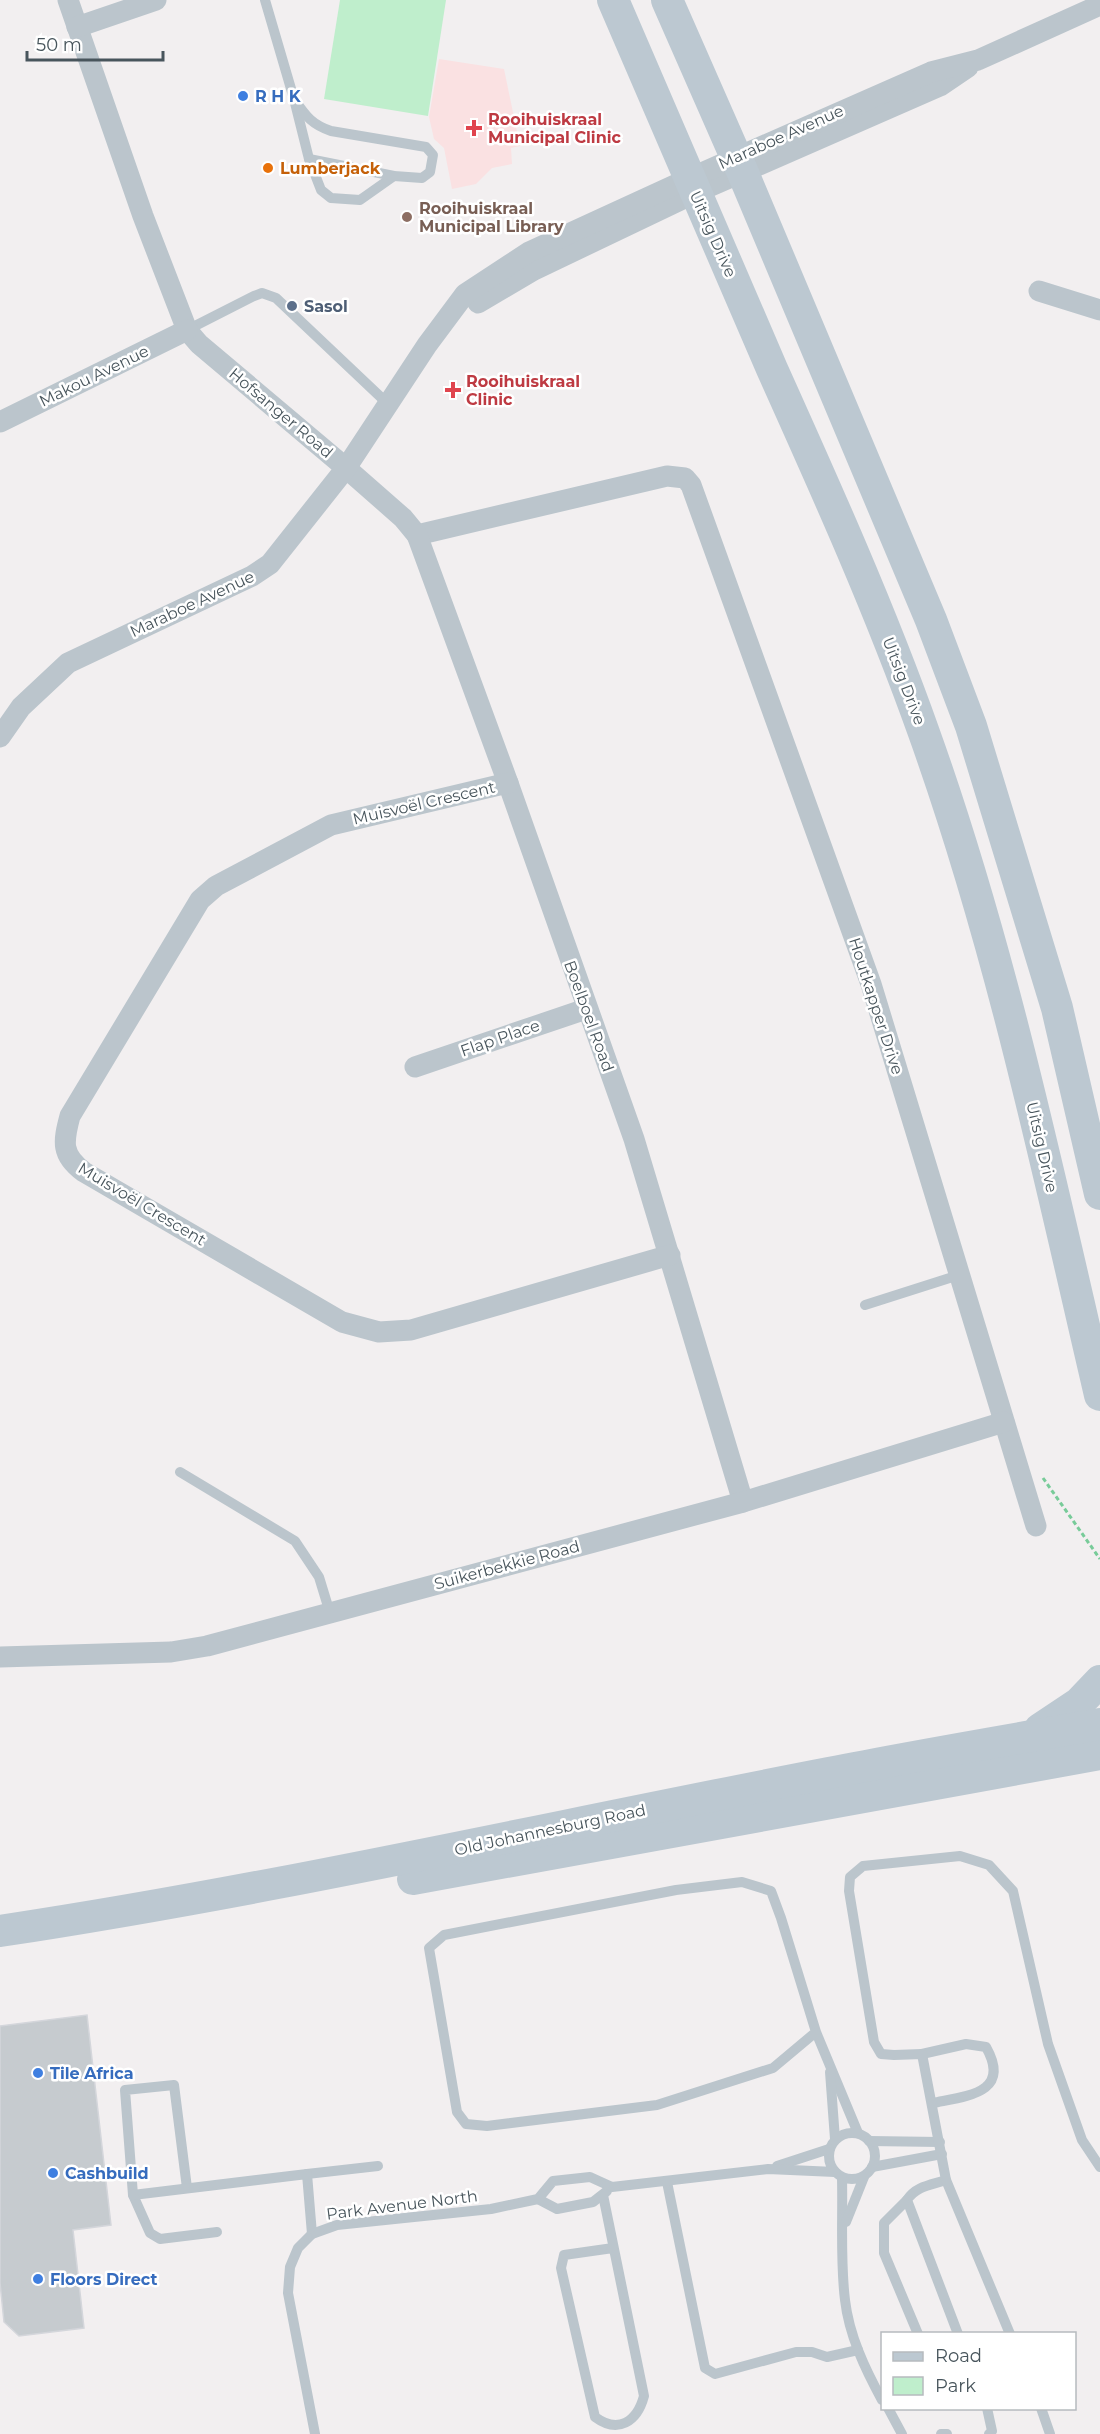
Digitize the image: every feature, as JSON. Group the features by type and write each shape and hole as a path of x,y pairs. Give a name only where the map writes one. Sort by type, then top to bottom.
{"main road":[{"name":"Uitsig Drive","path":"613,0 692,186 862,572 940,782 963,850 1012,1019 1100,1395"},
{"path":"667,0 740,165 931,620 971,726 1057,1008 1100,1194"},
{"path":"1027,1737 1079,1703 1100,1681"},
{"name":"Old Johannesburg Road","path":"0,1930 73,1920 427,1855 829,1773 1100,1724"},
{"name":"Old Johannesburg Road","path":"0,1953 1100,1754"}],"street":[{"name":"Hofsanger Road","path":"68,0 143,216 187,330 199,344 403,518 417,535"},
{"path":"77,27 156,0"},
{"name":"Maraboe Avenue","path":"0,737 21,707 68,663 252,576 270,564 346,468 442,325 534,270 692,186 931,72 978,60 1100,5"},
{"path":"1039,291 1100,310"},
{"name":"Makou Avenue","path":"0,422 187,330"},
{"name":"Houtkapper Drive","path":"417,535 667,476 685,478 696,494 870,984 1036,1526"},
{"name":"Boelboel Road","path":"417,535 508,783 633,1139 743,1502"},
{"name":"Muisvoël Crescent","path":"508,783 332,825 216,886 206,894 200,900 70,1116 64,1140 69,1158 84,1172 342,1322 379,1332 411,1330 670,1255"},
{"name":"Flap Place","path":"415,1067 586,1009"},
{"name":"Suikerbekkie Road","path":"0,1657 171,1652 207,1646 743,1502 1004,1422"}],"lane":[{"path":"265,0 309,159 321,190 331,198 365,199 393,176"},
{"path":"294,99 312,123 320,128 426,147 432,152 430,172 426,176 393,176 309,159"},
{"path":"187,330 254,296 270,294 388,404"},
{"path":"865,1305 959,1275"},
{"path":"180,1472 296,1541 319,1577 330,1613"},
{"path":"933,2103 981,2092 994,2078 992,2057 986,2047 966,2044 921,2054 880,2054 874,2042 849,1891 850,1877 863,1866 960,1856 989,1865 1013,1891 1048,2044 1082,2140 1100,2167"},
{"path":"816,2032 773,2067 657,2105 487,2126 466,2124 457,2112 429,1948 444,1935 676,1890 742,1882 771,1892 816,2032 858,2133 868,2140 874,2150 872,2168 864,2177 843,2228"},
{"path":"921,2054 933,2103 946,2180 1009,2332"},
{"path":"829,2060 836,2139"},
{"path":"187,2188 174,2085 124,2090 133,2195 150,2233 160,2239 217,2232"},
{"path":"858,2133 846,2133 836,2139 829,2149 829,2161 838,2175 843,2228 845,2300 858,2350 881,2398"},
{"path":"868,2140 940,2142"},
{"path":"612,2187 593,2202 557,2209 538,2199 553,2181 590,2177 612,2187 667,2182 768,2169 829,2149"},
{"path":"872,2168 942,2154"},
{"path":"133,2195 378,2166"},
{"path":"768,2169 838,2175 856,2181 864,2177"},
{"path":"307,2174 312,2234"},
{"path":"917,2332 884,2253 884,2223 912,2192 946,2180"},
{"path":"667,2182 705,2368 715,2374 796,2352 812,2352 827,2357 858,2350"},
{"path":"603,2195 644,2396 635,2418 626,2425 611,2427 604,2426 595,2417 561,2268 564,2255 613,2247"},
{"name":"Park Avenue North","path":"315,2434 288,2293 290,2267 298,2248 312,2234 337,2226 491,2209 538,2199"},
{"path":"907,2200 957,2332"},
{"path":"889,2410 902,2434"},
{"path":"987,2410 992,2431 989,2434"},
{"path":"1041,2410 1050,2434"},
{"path":"941,2434 947,2434"}],"path":[{"path":"1038,1471 1100,1559"}],"shaded area":[{"name":"Rooihuiskraal Municipal Clinic","path":"439,59 504,69 520,146 511,148 512,164 492,168 476,184 452,189 444,148 434,139 429,117"}],"green space":[{"path":"340,0 446,0 428,116 324,99"}],"building":[{"path":"87,2015 111,2225 73,2230 84,2328 19,2336 4,2322 0,2283 0,2026"}],"place":[{"name":"R H K","path":"243,96"},
{"name":"Rooihuiskraal Municipal Clinic","path":"474,128"},
{"name":"Lumberjack","path":"268,168"},
{"name":"Rooihuiskraal Municipal Library","path":"407,217"},
{"name":"Sasol","path":"292,306"},
{"name":"Rooihuiskraal Clinic","path":"453,390"},
{"name":"Tile Africa","path":"38,2073"},
{"name":"Cashbuild","path":"53,2173"},
{"name":"Floors Direct","path":"38,2279"}]}
